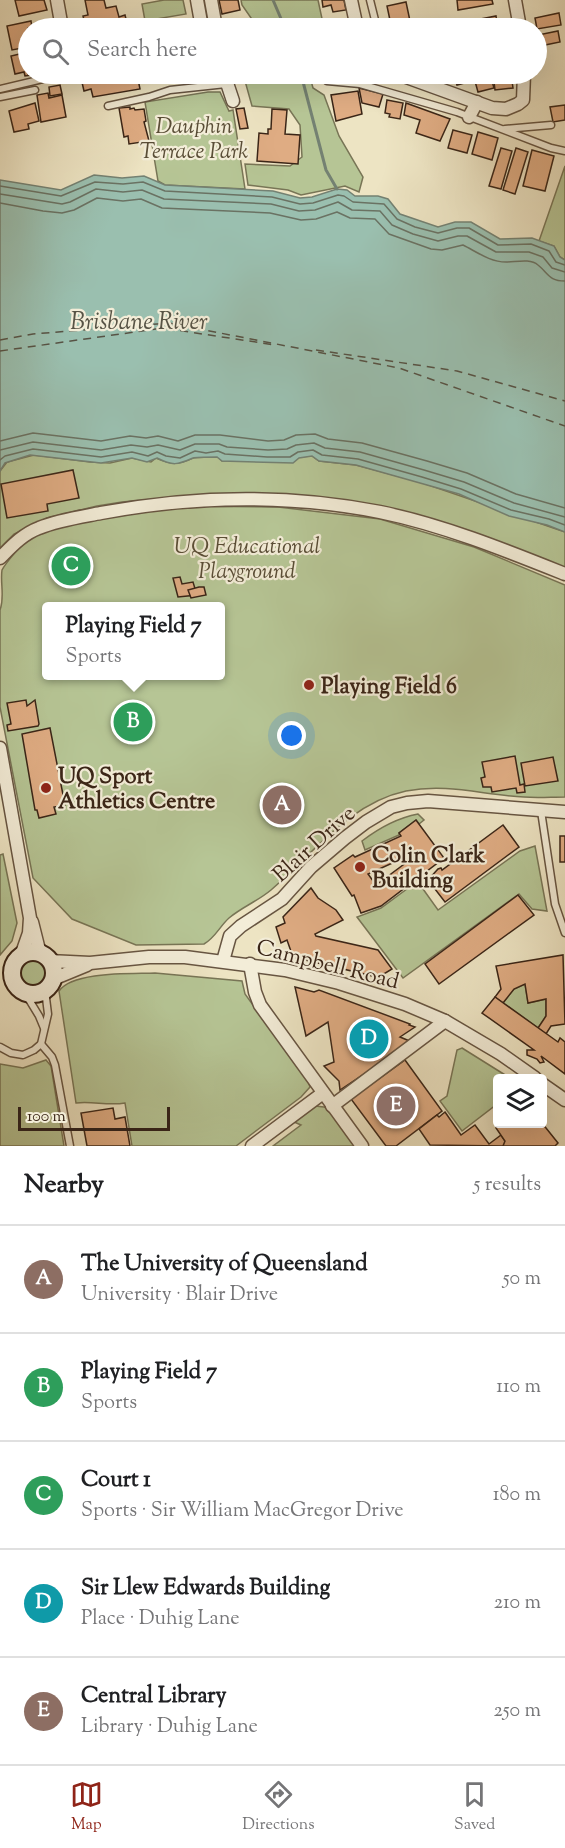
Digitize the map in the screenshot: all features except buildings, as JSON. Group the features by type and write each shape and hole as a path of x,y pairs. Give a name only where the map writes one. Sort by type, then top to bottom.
{"street":[{"path":"57,0 60,18"},
{"path":"197,0 200,18"},
{"path":"211,0 214,18"},
{"path":"351,0 355,18"},
{"path":"515,0 518,18"},
{"path":"227,84 233,101"},
{"path":"426,84 504,109 523,101 525,84"},
{"path":"469,117 477,102"},
{"path":"0,558 24,536 39,527 67,519 176,501 278,500 381,512 476,540 565,574"},
{"path":"0,748 30,918 45,957 54,973 49,985 32,994 0,988"},
{"name":"Blair Drive","path":"223,961 230,936 282,899 312,867 345,838 391,807 428,801 565,812"},
{"path":"23,992 13,981 11,966 29,933 30,918"},
{"path":"11,966 27,953 45,957"},
{"name":"Campbell Road","path":"45,957 90,963 149,957 185,957 250,964 339,982 405,1004 445,1021 501,1054 529,1074"},
{"name":"Campbell Road","path":"49,985 90,963"},
{"path":"250,964 260,1005 362,1146"},
{"path":"332,1106 445,1021"},
{"path":"547,1087 565,1100"},
{"path":"252,1146 323,1093"}],"lane":[{"path":"370,0 374,18"},
{"path":"0,89 21,84"},
{"path":"108,106 200,84"},
{"path":"360,84 469,117 551,148 565,151"},
{"path":"0,97 35,90"},
{"path":"501,129 551,125"},
{"path":"541,811 555,904 565,933"},
{"path":"0,1047 11,1053 23,1055 41,1044 48,1014 49,985"},
{"path":"23,992 39,1016 44,1029"},
{"path":"41,1044 52,1057 55,1065 70,1146"}],"green space":[{"path":"164,0 183,0 186,14 144,18 142,4"},
{"path":"241,0 318,0 322,18 251,18"},
{"path":"246,84 312,84 313,88 324,95 339,136 363,177 359,192 345,186 301,195 288,190 248,185 245,164 290,166 302,157 300,125 289,109 252,106"},
{"name":"Dauphin Terrace Park","path":"220,92 229,111 233,110 245,189 165,185 158,181 145,102"},
{"path":"565,166 565,260 560,257 554,246 539,241"},
{"path":"34,455 110,463 132,458 151,462 156,458 175,463 198,457 218,457 222,461 312,456 319,461 356,465 420,482 565,532 565,568 448,525 280,496 198,495 97,506 47,518 14,534 0,548 0,471 7,462"},
{"name":"UQ Educational Playground","path":"177,506 278,507 380,519 474,547 565,585 565,797 509,796 436,788 406,791 386,797 349,818 271,890 229,918 204,944 136,945 72,919 33,878 0,707 2,570 29,538 44,531 80,521"},
{"path":"418,814 424,820 419,824 416,820 399,835 365,850 362,841 368,836 396,821"},
{"path":"535,846 547,911 532,909 519,894 403,978 357,917 381,908 411,886 423,889 438,910 520,851"},
{"path":"3,854 17,923 12,941 0,955 0,855"},
{"path":"32,959 43,963 47,974 43,985 32,989 21,985 17,974 21,963"},
{"path":"155,973 242,981 245,994 310,1087 301,1097 236,1146 132,1146 125,1103 76,1103 59,991 66,985 89,977"},
{"path":"525,984 528,1003 546,999 546,1016 538,1028 503,1003 514,989"},
{"path":"462,1048 504,1074 493,1074 493,1107 462,1131 440,1101 447,1096 457,1050"},
{"path":"46,1060 51,1066 64,1146 0,1146 0,1064 23,1068"},
{"path":"315,1106 329,1109 356,1146 273,1146 301,1125 292,1121"}],"water":[{"name":"Brisbane River","path":"94,175 122,178 144,176 165,185 273,191 300,198 312,197 337,189 347,190 355,196 378,196 388,199 400,214 438,227 455,222 471,222 500,239 532,238 554,246 560,257 565,260 565,532 509,516 459,494 356,465 319,461 312,456 299,458 293,463 222,461 217,457 212,457 195,458 175,464 157,458 147,462 132,458 101,463 30,455 5,463 0,471 0,180 61,190"}],"waterway":[{"path":"273,0 281,18"},
{"path":"304,84 326,170 337,189"}],"ferry route":[{"path":"0,340 33,334 169,323 399,368 565,426"},
{"path":"0,351 163,328 275,345"},
{"path":"316,350 457,371 565,401"}],"place":[{"name":"Court 1","path":"71,566"},
{"name":"Playing Field 6","path":"309,685"},
{"name":"Playing Field 7","path":"133,722"},
{"name":"UQ Sport Athletics Centre","path":"46,788"},
{"name":"The University of Queensland","path":"282,805"},
{"name":"Colin Clark Building","path":"360,867"},
{"name":"Sir Llew Edwards Building","path":"369,1039"},
{"name":"Central Library","path":"396,1106"}]}
